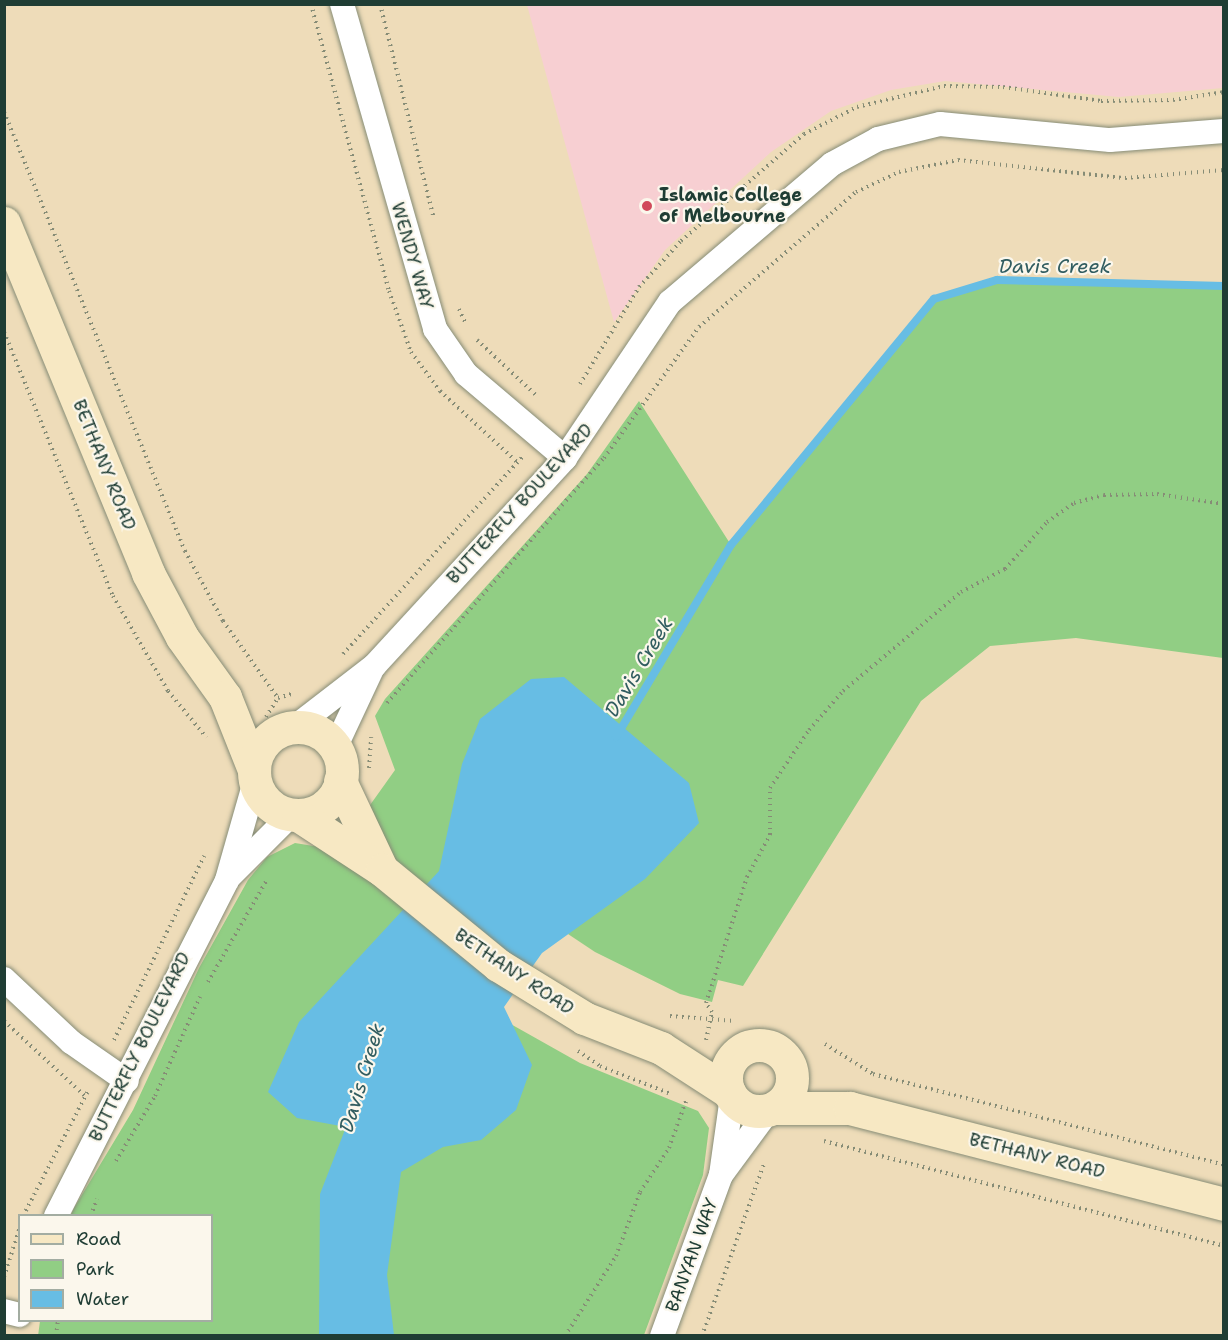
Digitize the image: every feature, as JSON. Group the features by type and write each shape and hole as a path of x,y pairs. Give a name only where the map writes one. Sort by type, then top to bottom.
{"street":[{"name":"WENDY WAY","path":"342,4 435,329 466,374 565,458"},
{"name":"BUTTERFLY BOULEVARD","path":"290,728 374,666 565,458 670,302 799,189 858,148 939,124 1110,140 1224,131"},
{"name":"BETHANY ROAD","path":"4,222 148,573 182,637 225,697 254,776 268,804 295,815 382,870 498,965 584,1018 701,1062 730,1095"},
{"name":"BUTTERFLY BOULEVARD","path":"335,748 374,666"},
{"name":"BETHANY ROAD","path":"225,697 290,728 322,734 335,748 340,781 382,870"},
{"path":"254,776 262,744 290,728"},
{"name":"BUTTERFLY BOULEVARD","path":"57,1214 127,1081 227,880 254,776"},
{"path":"295,815 325,806 340,781"},
{"name":"BUTTERFLY BOULEVARD","path":"227,880 295,815"},
{"path":"4,979 71,1042 127,1081"},
{"name":"BETHANY ROAD","path":"701,1062 738,1036"},
{"path":"738,1036 772,1048 788,1062 792,1083 772,1109 747,1109 730,1095 726,1074 738,1036"},
{"name":"BETHANY ROAD","path":"788,1062 850,1108"},
{"name":"BANYAN WAY","path":"662,1335 721,1175 730,1095"},
{"name":"BETHANY ROAD","path":"772,1109 850,1108 1224,1204"},
{"name":"BANYAN WAY","path":"721,1175 772,1109"}],"path":[{"path":"380,4 434,219"},
{"path":"4,112 185,551 254,669 278,698"},
{"path":"383,712 604,458 699,327 856,192 899,172 958,160 1125,178 1224,170"},
{"path":"455,298 478,341 543,402"},
{"path":"4,332 113,596 163,683 200,731"},
{"path":"565,1335 616,1256 640,1192 681,1122 701,1062 710,1022 706,1003 747,876 770,835 770,788 808,730 843,691 961,592 1005,569 1047,522 1074,503 1104,495 1157,494 1224,504"},
{"path":"355,814 369,788 375,729"},
{"path":"24,1214 84,1095 106,1066 131,998 209,847"},
{"path":"109,1171 155,1096 247,908 270,876"},
{"path":"661,1014 710,1022 738,1036"},
{"path":"4,1021 108,1117"},
{"path":"825,1044 873,1074 1224,1165"},
{"path":"813,1138 1224,1246"},
{"path":"702,1335 765,1161"},
{"path":"91,1214 100,1192"},
{"path":"4,1277 18,1233"}],"shaded area":[{"name":"Islamic College of Melbourne","path":"527,5 1223,5 1223,88 1119,97 945,81 891,90 831,111 771,152 665,250 614,322"}],"green space":[{"path":"997,280 1223,286 1223,658 1076,638 990,646 921,701 743,986 718,980 712,1002 680,994 595,952 499,888 493,1014 580,1063 698,1111 709,1128 703,1175 644,1335 38,1336 40,1322 213,1322 213,1214 71,1214 74,1208 133,1110 199,968 248,880 267,857 295,843 338,850 395,770 375,716 385,699 587,474 639,401 731,545 934,299"}],"water":[{"path":"564,677 689,783 699,823 645,879 542,953 504,1007 532,1065 516,1110 481,1140 443,1147 401,1172 387,1275 394,1335 319,1335 320,1194 346,1127 297,1118 268,1092 299,1022 439,871 462,764 480,719 531,679"}],"waterway":[{"name":"Davis Creek","path":"616,737 731,545 934,299 997,280 1224,286"}],"place":[{"name":"Islamic College of Melbourne","path":"647,206"}]}
